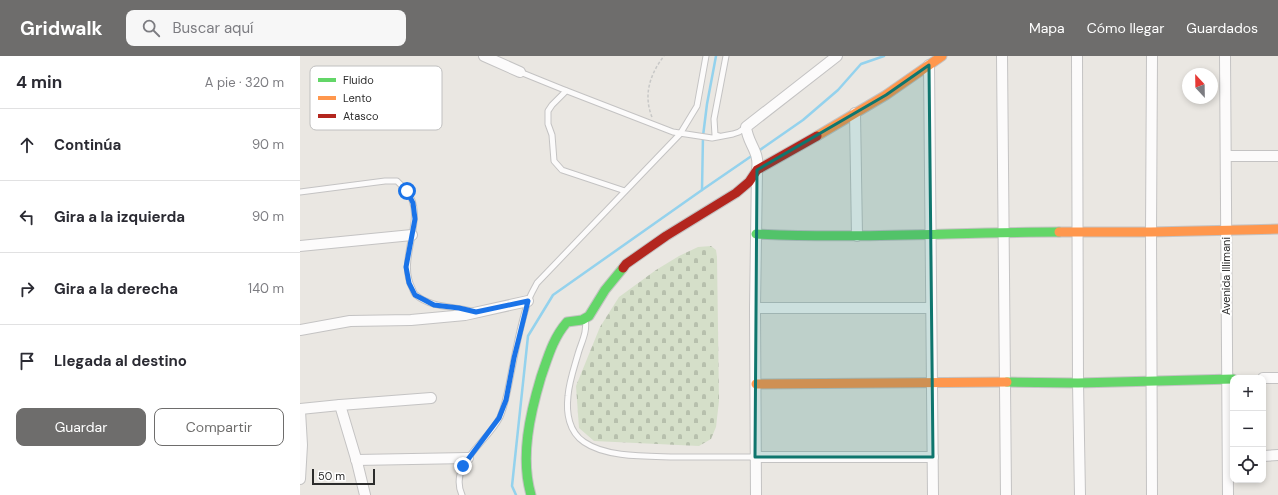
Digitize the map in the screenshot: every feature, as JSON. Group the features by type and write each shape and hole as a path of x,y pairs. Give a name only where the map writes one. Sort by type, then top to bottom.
{"street":[{"path":"484,56 520,72"},
{"path":"531,495 528,485 526,455 532,409 547,359 559,330 567,322 582,320 589,316 605,290 626,264 749,182 758,163 756,153 746,134 746,127 837,56"},
{"path":"756,170 799,147 886,95 942,56"},
{"path":"1002,56 1006,495"},
{"path":"1077,56 1078,383 1080,495"},
{"path":"1152,56 1150,232 1152,495"},
{"name":"Avenida Illimani","path":"1225,56 1225,229 1230,379"},
{"path":"929,65 930,308 933,495"},
{"path":"855,113 856,236"},
{"path":"1226,156 1278,156"},
{"path":"756,170 756,495"},
{"path":"756,234 856,236 1004,232 1150,232 1225,229 1278,229"},
{"path":"300,246 412,235"},
{"path":"300,330 350,321 411,320 465,315 528,301"},
{"path":"755,308 930,308"},
{"path":"1266,378 1278,378"},
{"path":"756,384 932,382 1078,383 1230,379"},
{"path":"300,477 302,445 300,410 340,405 431,398"},
{"path":"340,405 365,495"},
{"name":"Avenida Illimani","path":"1230,411 1230,447"},
{"name":"Avenida Illimani","path":"1228,495 1230,456"},
{"path":"1266,456 1278,456"},
{"path":"755,457 933,457"},
{"path":"356,460 468,458"}],"lane":[{"path":"462,495 460,492 458,476 468,458 499,418 506,400 514,358 528,301 537,283 680,134 697,106 706,56"},
{"path":"720,137 715,134 714,119 726,56"},
{"path":"520,72 656,126 680,134 712,138 739,132 746,127"},
{"path":"566,91 548,111 548,124 552,135 554,161 562,170 625,191"},
{"path":"300,192 385,181 397,181 407,191 413,203 415,219 406,267 409,283 415,295 434,305 476,312"},
{"path":"585,318 586,328 567,400 570,424 580,439 590,446 601,450 629,455 755,457"}],"path":[{"path":"656,126 649,109 647,94 650,81 664,56"}],"highlighted area":[{"path":"929,65 933,457 755,457 757,170 886,95"}],"green space":[{"path":"711,246 716,250 717,257 719,401 716,427 711,439 699,446 594,441 579,428 576,386 600,327 619,297 656,270 679,256 698,247"}],"waterway":[{"path":"516,495 512,486 528,336 553,295 702,190 703,136 716,56"},
{"path":"757,152 803,120 838,90 861,64 884,56"},
{"path":"702,190 753,155"}],"traffic: fast":[{"path":"756,234 870,236 1059,232"},
{"path":"531,495 526,466 526,451 530,421 541,377 551,348 567,322 582,320 589,316 605,290 623,268"},
{"path":"1007,382 1078,383 1230,379"}],"traffic: slow":[{"path":"817,136 886,95 942,56"},
{"path":"1059,232 1151,232 1278,229"},
{"path":"756,384 1007,382"}],"traffic: jam":[{"path":"623,268 626,264 666,236 736,193 749,182 757,170 817,136"}],"route":[{"path":"407,191 413,203 415,219 406,267 409,283 415,295 434,305 476,312 528,301 514,358 506,400 499,418 463,466"}]}
